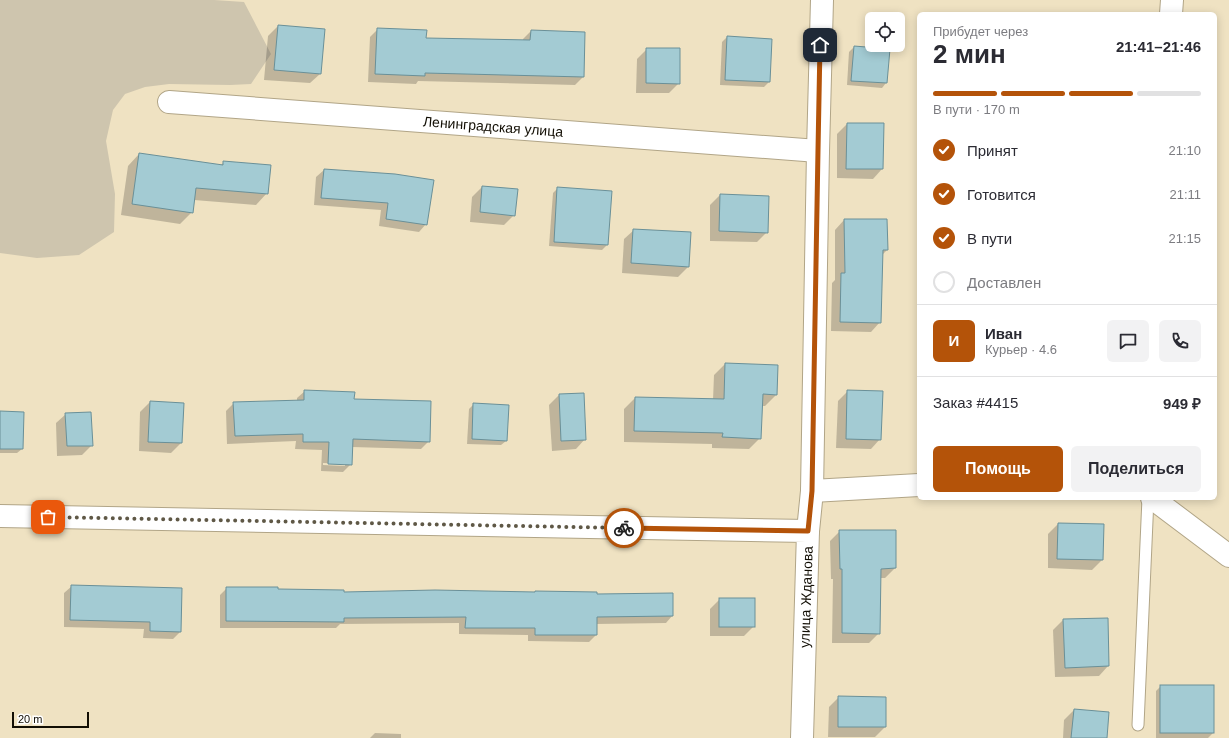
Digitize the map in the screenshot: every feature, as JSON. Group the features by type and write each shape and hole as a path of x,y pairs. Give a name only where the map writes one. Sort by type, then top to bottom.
{"street":[{"name":"улица Жданова","path":"802,738 808,531 812,491 822,0"},
{"path":"1171,12 1172,0"},
{"name":"Ленинградская улица","path":"169,102 818,150"},
{"path":"812,491 917,485"},
{"path":"1155,500 1229,556"},
{"path":"0,516 808,531"}],"lane":[{"path":"1138,725 1148,500"}],"shaded area":[{"path":"0,0 214,0 244,2 271,54 251,84 169,84 145,87 125,94 113,110 106,141 115,194 114,232 79,255 37,258 0,253"}],"building":[{"path":"278,25 325,29 321,74 274,70"},
{"path":"377,28 427,30 426,38 530,40 531,30 585,32 584,77 425,73 425,76 375,74"},
{"path":"727,36 772,39 770,82 725,80"},
{"path":"854,46 865,47 865,52 890,52 887,83 851,81"},
{"path":"646,48 680,48 680,84 646,83"},
{"path":"847,123 884,123 883,169 846,169"},
{"path":"139,153 223,165 223,161 271,165 268,194 196,188 193,213 132,204"},
{"path":"324,169 395,174 434,180 427,225 386,219 388,203 321,198"},
{"path":"482,186 518,189 515,216 480,212"},
{"path":"557,187 612,191 608,245 554,242"},
{"path":"720,194 769,196 768,233 719,231"},
{"path":"844,219 887,219 888,250 883,250 881,323 840,322 841,273 845,273"},
{"path":"633,229 691,232 689,267 631,263"},
{"path":"725,363 778,365 777,395 763,394 761,439 722,437 723,433 634,431 635,397 724,399"},
{"path":"304,390 355,392 354,399 431,401 430,442 353,439 352,465 328,464 329,442 303,442 303,434 235,436 233,402 304,400"},
{"path":"847,390 883,391 881,440 846,439"},
{"path":"584,393 586,440 561,441 559,394"},
{"path":"150,401 184,403 182,443 148,442"},
{"path":"473,403 509,405 507,441 472,439"},
{"path":"0,411 24,412 23,449 0,449"},
{"path":"91,412 93,446 67,446 65,413"},
{"path":"1058,523 1104,524 1103,560 1057,559"},
{"path":"839,530 896,530 896,568 881,569 880,634 842,633 842,569 840,569"},
{"path":"71,585 182,588 181,632 150,631 150,622 70,620"},
{"path":"226,587 278,587 278,589 344,590 344,592 435,590 597,592 597,594 673,593 673,616 597,617 597,635 535,635 535,628 465,628 466,617 344,618 344,622 226,621"},
{"path":"719,598 755,598 755,627 719,627"},
{"path":"1108,618 1109,666 1065,668 1063,619"},
{"path":"1160,685 1214,685 1214,733 1160,733"},
{"path":"838,696 886,697 886,727 838,727"},
{"path":"1074,709 1109,712 1107,738 1071,738"}],"way so far":[{"path":"48,517 624,528"}],"route":[{"path":"624,528 808,531 812,491 820,45"}]}
